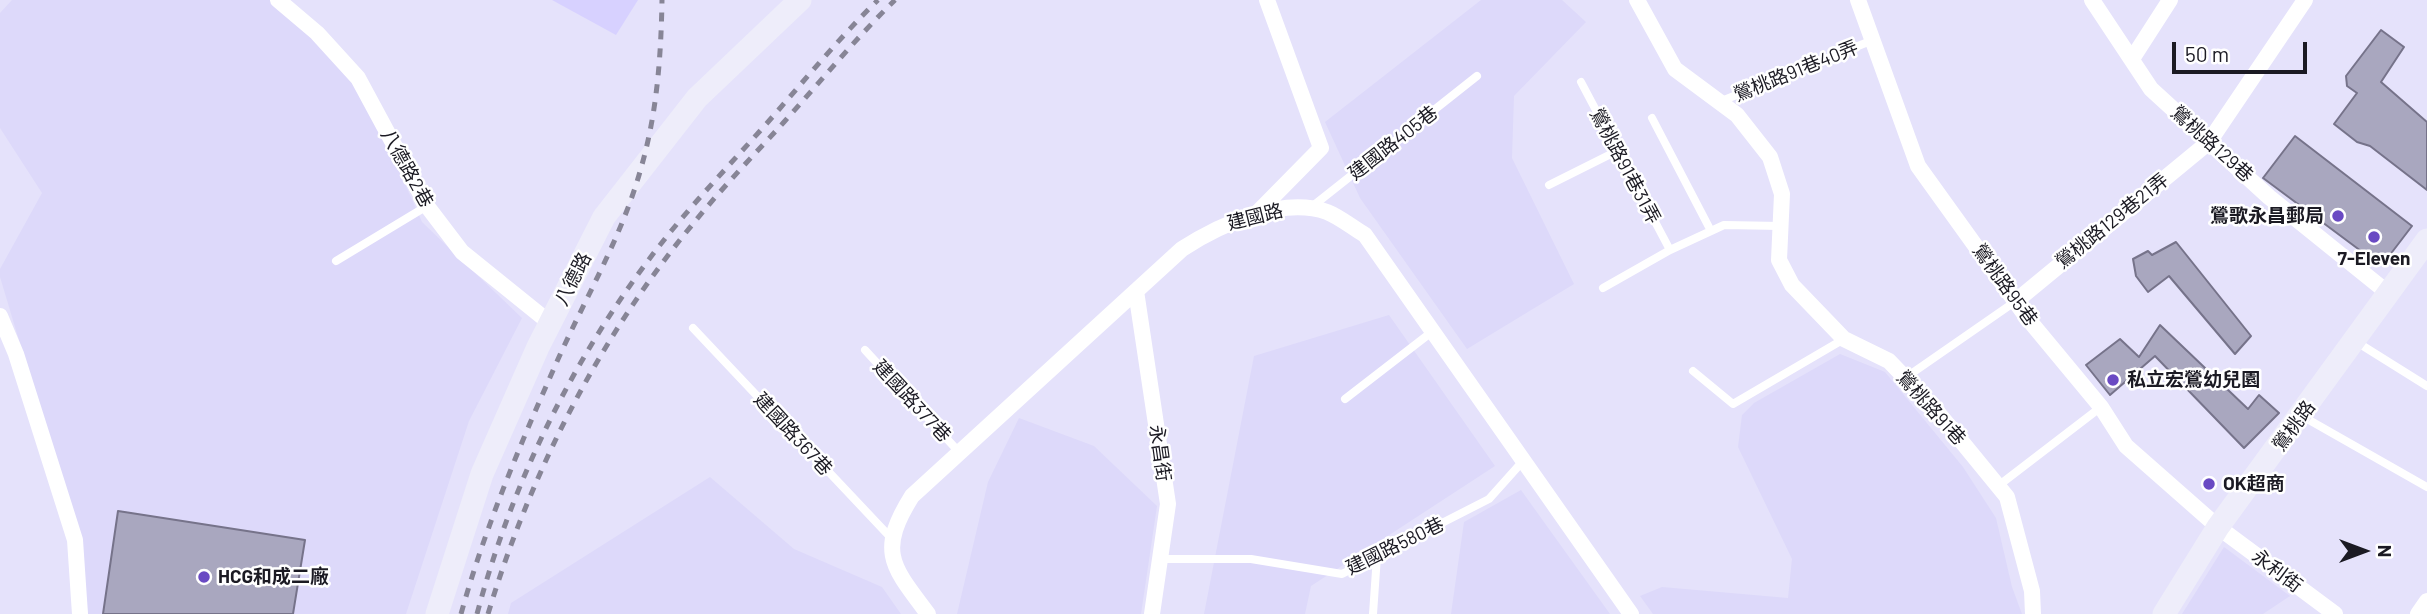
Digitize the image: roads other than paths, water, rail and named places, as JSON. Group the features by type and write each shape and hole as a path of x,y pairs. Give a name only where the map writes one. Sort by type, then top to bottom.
{"main road":[{"name":"八德路","path":"437,614 482,474 550,323 604,217 697,97 800,0"},
{"name":"鶯桃路","path":"2164,614 2218,527 2302,416 2353,340 2427,240"}],"street":[{"name":"八德路2巷","path":"278,0 317,33 358,78 427,206 462,252 550,323"},
{"path":"1255,215 1321,148 1266,0"},
{"name":"鶯桃路91巷","path":"1637,0 1675,69 1737,115 1770,158 1782,194 1779,260 1792,285 1844,339 1889,361 2007,497 2032,591 2033,614"},
{"name":"鶯桃路95巷","path":"1858,0 1918,166 2015,301 2101,407 2126,446 2218,527"},
{"name":"鶯桃路129巷","path":"2092,0 2151,89 2269,197 2388,293"},
{"path":"2132,60 2170,0"},
{"name":"鶯桃路129巷21弄","path":"2015,301 2209,142 2305,0"},
{"name":"建國路","path":"892,540 900,515 912,496 1194,241 1217,226 1292,208 1326,212 1365,235 1631,614"},
{"name":"永昌街","path":"1136,291 1168,504 1152,614"},
{"path":"0,316 16,354 75,540 80,614"},
{"name":"永利街","path":"2218,527 2335,614"},
{"path":"892,540 895,570 928,614"},
{"path":"2418,614 2427,601"}],"lane":[{"name":"鶯桃路91巷40弄","path":"1719,102 1873,40"},
{"name":"建國路405巷","path":"1308,210 1478,76"},
{"name":"鶯桃路91巷31弄","path":"1581,82 1670,250"},
{"path":"1652,118 1711,231"},
{"path":"1549,185 1617,151"},
{"path":"336,261 427,206"},
{"path":"1603,289 1670,250 1724,225 1781,226"},
{"path":"1905,378 2015,301"},
{"name":"建國路367巷","path":"693,328 892,540"},
{"path":"1345,399 1433,331"},
{"path":"1693,371 1733,404 1844,339"},
{"path":"2353,340 2427,386"},
{"name":"建國路377巷","path":"865,350 959,452"},
{"path":"1998,486 2101,407"},
{"path":"2302,416 2427,487"},
{"name":"建國路580巷","path":"1160,559 1251,559 1342,574 1489,499 1524,460"},
{"path":"1373,614 1377,556"}],"railway":[{"path":"461,614 481,549 518,452 559,357 615,240 633,193 654,106 662,0"},
{"path":"477,614 507,519 546,428 569,383 621,298 693,206 878,0"},
{"path":"488,614 505,562 546,459 571,409 627,314 658,268 703,212 852,44 895,0"}],"place":[{"name":"鶯歌永昌郵局","path":"2338,216"},
{"name":"7-Eleven","path":"2374,237"},
{"name":"私立宏鶯幼兒園","path":"2113,380"},
{"name":"OK超商","path":"2209,484"},
{"name":"HCG和成二廠","path":"204,577"}]}
